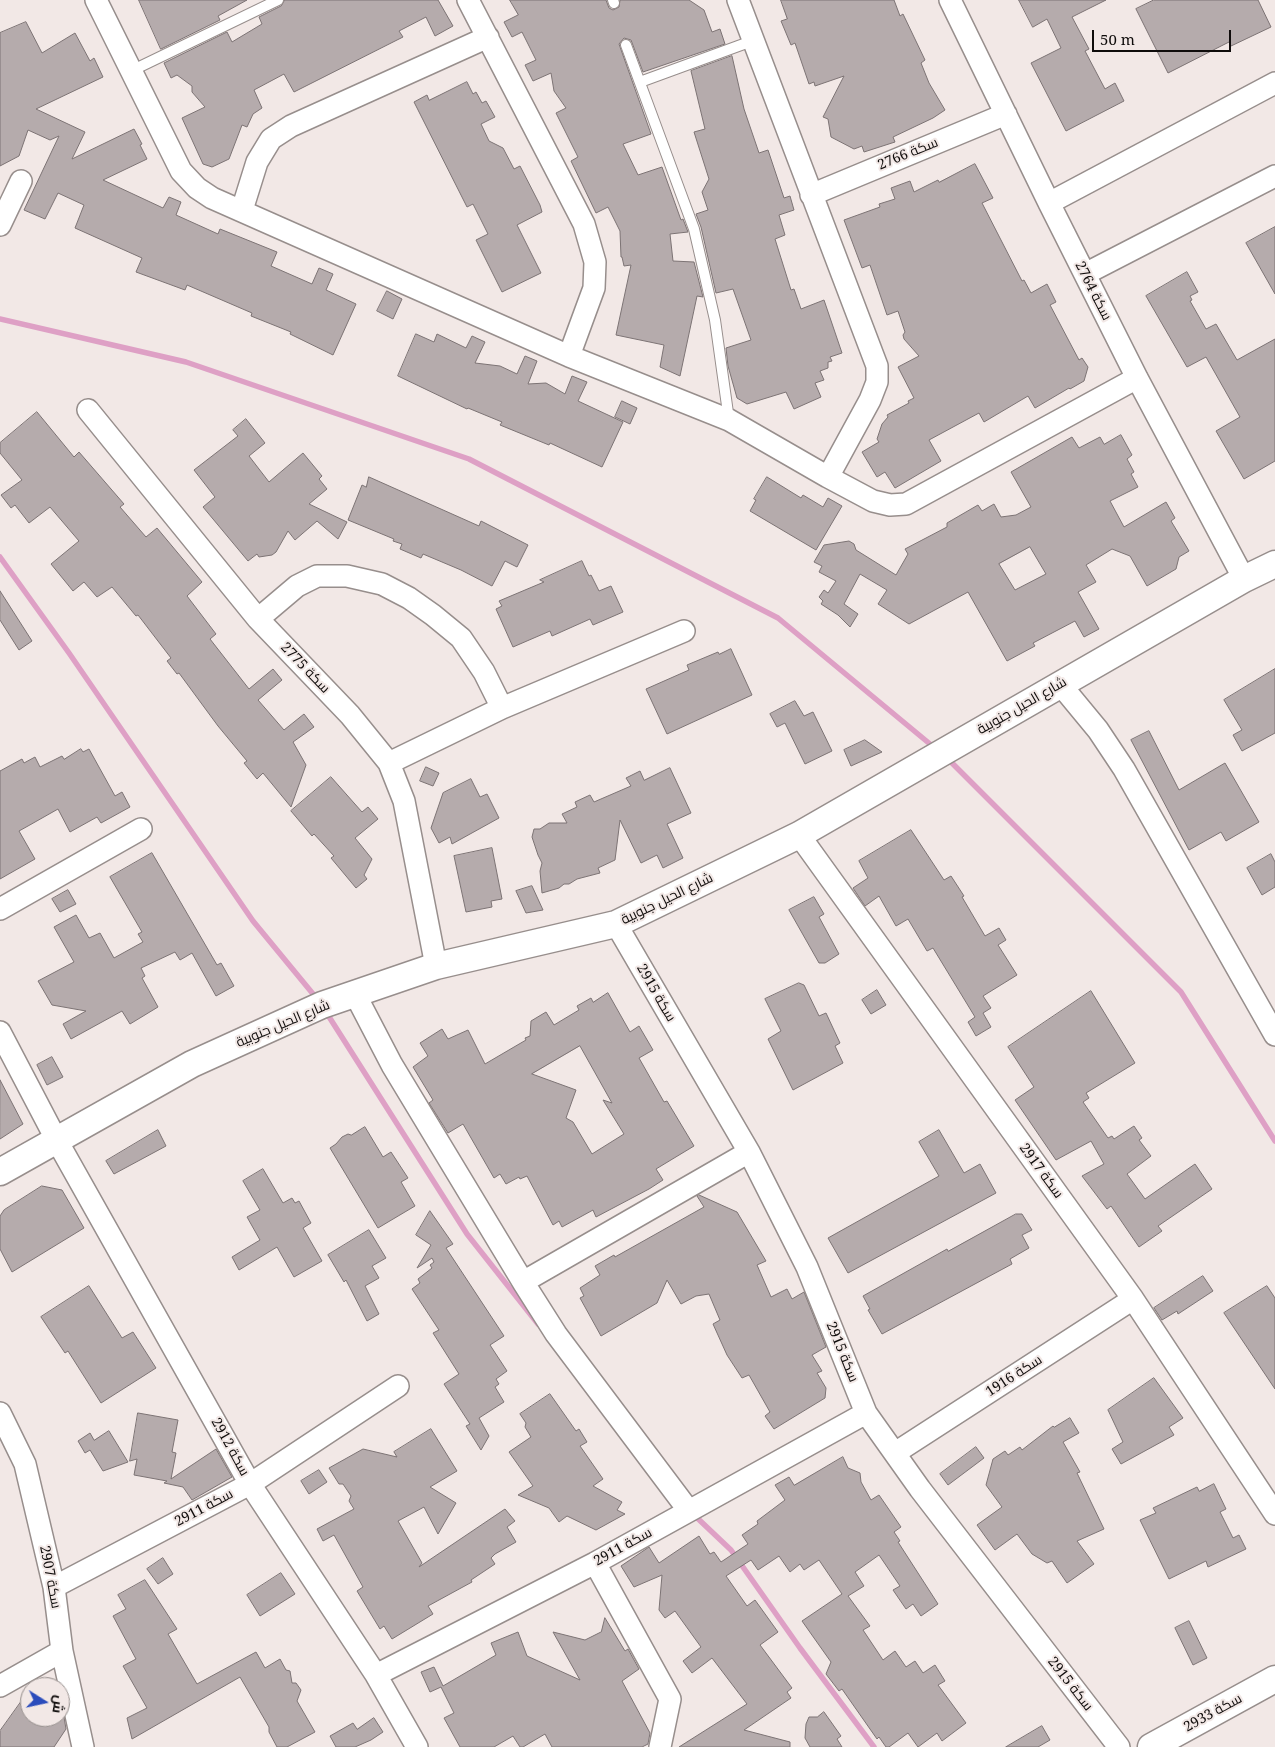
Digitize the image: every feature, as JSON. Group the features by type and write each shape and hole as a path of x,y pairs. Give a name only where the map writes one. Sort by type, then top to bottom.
{"street":[{"path":"96,0 181,170 197,188 212,198 569,356 729,420 873,501 890,505 906,504 1137,378"},
{"path":"468,0 584,224 594,262 594,288 569,356"},
{"path":"738,0 877,366 878,382 828,477"},
{"name":"سكة 2764","path":"950,0 1048,203 1137,378 1244,579"},
{"path":"242,210 257,162 271,139 291,126 488,37"},
{"path":"1048,203 1275,83"},
{"name":"سكة 2766","path":"811,194 1006,114"},
{"path":"1085,274 1275,176"},
{"path":"0,225 21,181"},
{"name":"سكة 2775","path":"88,410 258,619 350,715 390,763 404,801 436,966"},
{"name":"شارع الحيل جنوبية","path":"0,1172 192,1064 322,1005 436,966 616,924 799,834 1244,579 1275,564"},
{"path":"258,619 296,586 317,576 347,576 382,584 415,602 461,638 481,666 502,708"},
{"path":"390,763 502,708 684,631"},
{"path":"1060,684 1098,730 1124,769 1275,1035"},
{"path":"0,909 141,829"},
{"name":"سكة 2917","path":"799,834 1133,1299 1275,1514"},
{"name":"سكة 2915","path":"616,924 749,1152 807,1267 866,1413 920,1489 1118,1747"},
{"path":"355,994 392,1065 556,1334 690,1510"},
{"name":"سكة 2912","path":"0,1032 56,1139 250,1484 376,1675 416,1747"},
{"path":"523,1282 749,1152"},
{"name":"سكة 1916","path":"895,1453 1133,1299"},
{"name":"سكة 2911","path":"54,1587 250,1484 398,1386"},
{"name":"سكة 2907","path":"0,1413 8,1448 25,1464 54,1587 62,1651 83,1747"},
{"name":"سكة 2911","path":"376,1675 595,1563 866,1413"},
{"path":"595,1563 670,1699 660,1747"},
{"path":"0,1686 62,1651"},
{"name":"سكة 2933","path":"1151,1747 1275,1679"}],"lane":[{"path":"131,71 278,0"},
{"path":"640,82 752,41"},
{"path":"626,45 694,229 715,320 729,420"}],"building":[{"path":"139,0 247,0 218,16 220,20 161,49"},
{"path":"285,0 438,0 453,26 435,36 426,17 399,31 403,37 294,92 284,74 254,90 262,108 253,114 247,127 242,125 229,159 212,167 203,164 182,118 205,107 192,92 192,86 177,75 171,78 164,63 227,32 232,42 262,24 259,17 281,6"},
{"path":"510,0 606,0 609,8 613,10 619,7 620,0 689,0 704,10 712,32 720,29 725,44 643,72 631,40 624,38 619,44 651,134 623,144 638,175 662,167 681,220 683,219 688,232 670,234 673,261 694,262 703,297 697,296 680,376 660,367 664,345 616,335 631,265 624,266 621,257 620,231 608,207 596,213 571,161 578,157 556,113 566,108 554,91 551,73 533,81 525,65 536,60 522,32 512,37 504,22 518,15"},
{"path":"781,0 894,0 900,16 903,14 925,60 921,63 929,83 945,110 933,118 893,137 895,142 864,152 862,146 854,149 831,137 828,119 823,117 844,76 815,86 814,82 809,84 795,43 791,45 781,21 787,19"},
{"path":"1019,0 1106,0 1072,17 1089,49 1085,51 1105,89 1115,83 1124,101 1066,131 1031,63 1061,48 1047,19 1033,27"},
{"path":"1154,0 1258,0 1271,27 1231,46 1229,42 1168,73 1136,9"},
{"path":"26,22 42,53 75,33 90,61 94,58 103,77 36,109 85,132 72,159 134,129 147,159 103,180 163,208 169,197 181,202 176,215 218,234 220,229 277,252 271,266 312,284 319,268 333,274 326,290 356,304 333,355 290,334 291,332 251,316 252,313 187,285 185,290 136,272 142,258 75,228 84,205 58,193 45,219 24,210 59,136 50,140 28,130 19,156 0,166 0,33"},
{"path":"732,56 744,109 759,153 768,150 784,198 790,196 794,210 779,215 785,235 775,239 791,290 794,289 801,309 824,300 842,353 830,357 832,361 828,362 828,368 820,371 824,380 815,383 821,397 794,409 786,392 747,404 737,398 728,366 726,348 751,340 733,289 716,293 701,227 696,214 708,210 702,192 709,179 694,132 705,129 691,71"},
{"path":"467,82 473,94 476,92 482,103 486,101 495,117 481,124 489,141 503,148 514,169 520,166 542,212 517,225 541,273 502,292 476,240 488,234 473,204 467,207 414,102 427,95 429,100"},
{"path":"975,164 993,198 982,203 1022,281 1024,280 1031,293 1047,284 1056,302 1050,305 1079,360 1082,358 1088,367 1084,381 1035,408 1028,396 984,422 979,413 929,440 941,461 895,488 885,472 877,477 862,452 879,442 877,439 882,424 888,417 887,415 909,403 908,401 914,398 898,367 919,356 904,339 903,335 905,332 898,311 887,315 870,265 862,268 844,220 880,207 879,204 895,199 891,188 910,181 914,192"},
{"path":"1275,227 1275,294 1246,243"},
{"path":"1187,272 1198,292 1190,296 1192,300 1190,301 1206,329 1216,324 1237,360 1275,339 1275,461 1244,479 1216,431 1240,417 1206,357 1187,367 1146,296"},
{"path":"387,291 402,299 393,319 377,311"},
{"path":"416,334 434,342 437,334 466,348 472,336 485,342 475,363 500,366 517,374 525,356 537,361 528,384 546,383 565,394 572,376 587,382 578,401 623,422 602,467 550,443 549,445 500,425 502,422 467,409 398,376"},
{"path":"622,401 637,408 630,424 615,417"},
{"path":"37,412 74,457 79,452 124,504 120,507 146,537 157,528 202,582 187,596 216,634 210,639 249,689 273,669 282,680 258,700 284,730 304,714 314,727 293,742 306,765 291,807 263,773 257,779 244,763 247,761 218,726 179,673 177,674 167,661 171,658 138,615 136,616 112,587 97,597 84,582 73,591 51,564 79,541 50,507 29,523 15,505 11,508 1,495 22,480 0,453 0,443"},
{"path":"246,419 265,443 249,456 269,482 303,453 322,476 319,479 327,489 309,504 347,522 338,539 317,521 295,540 288,531 276,552 272,555 259,557 257,554 248,561 203,507 215,497 194,470 238,436 233,430"},
{"path":"1121,435 1132,455 1127,459 1134,472 1131,474 1138,487 1110,501 1124,527 1166,502 1175,518 1171,521 1189,551 1179,557 1176,569 1147,586 1130,556 1112,549 1086,565 1096,582 1078,592 1099,629 1084,637 1075,621 1033,643 1035,646 1007,661 968,592 909,624 878,604 887,590 860,574 844,604 858,614 850,627 838,615 821,604 823,601 819,597 824,590 828,593 836,581 819,572 822,566 814,562 824,545 849,541 854,544 856,550 896,575 908,554 905,549 947,527 947,523 978,505 982,511 994,504 1001,517 1016,515 1031,507 1011,472 1072,437 1079,448 1100,437 1104,444","holes":["1030,547 1046,574 1015,590 999,564"]},
{"path":"369,477 479,526 481,521 528,545 517,567 505,561 492,586 423,554 421,558 400,549 402,544 393,541 394,539 348,520 362,485 366,487"},
{"path":"767,477 801,498 803,495 823,507 828,498 842,506 816,550 750,511 756,500 754,499"},
{"path":"582,561 599,591 611,586 623,612 593,625 590,619 552,636 550,631 513,647 496,609 502,606 499,601 544,582 540,580"},
{"path":"0,591 32,641 19,650 0,620"},
{"path":"731,649 752,695 667,734 646,689 689,670 687,665 718,652 719,654"},
{"path":"1275,669 1275,733 1242,751 1233,735 1242,730 1224,700"},
{"path":"795,701 804,716 813,712 832,751 805,764 785,723 777,727 770,714"},
{"path":"1149,731 1179,790 1225,763 1259,822 1226,841 1221,832 1189,850 1131,740"},
{"path":"865,740 882,752 851,766 844,750"},
{"path":"81,749 83,752 89,749 115,796 122,792 130,807 101,823 97,817 70,832 58,809 19,831 35,859 0,879 0,771 22,759 24,763 35,757 40,767 62,756 64,759"},
{"path":"426,767 439,773 433,786 420,781"},
{"path":"670,768 691,813 667,824 683,858 663,868 657,855 641,863 620,820 615,860 598,868 600,873 577,879 559,888 542,893 540,871 542,863 532,837 534,829 540,829 549,823 567,823 562,814 577,807 575,802 590,795 594,802 631,786 626,778 640,771 644,780"},
{"path":"331,777 362,812 368,807 378,819 355,838 372,859 364,875 367,879 356,888 331,858 334,856 314,834 312,836 291,811"},
{"path":"471,779 480,797 487,794 499,818 452,844 450,837 439,843 431,828 443,793"},
{"path":"911,830 944,880 951,876 985,936 999,928 1006,940 998,945 1017,975 983,996 991,1008 983,1013 991,1027 976,1036 968,1022 975,1017 933,948 927,951 908,919 896,926 879,896 865,906 853,888 868,878 859,861"},
{"path":"492,848 502,899 491,901 492,907 466,912 454,856"},
{"path":"152,853 217,965 221,963 234,986 216,996 192,953 180,960 175,952 141,968 145,976 142,978 158,1007 130,1024 122,1011 71,1039 63,1024 86,1011 52,1005 38,981 74,962 54,927 76,915 89,938 100,933 114,958 143,942 138,934 142,932 110,877"},
{"path":"1271,854 1275,862 1275,887 1262,895 1247,868"},
{"path":"532,886 543,910 526,913 516,891"},
{"path":"68,890 76,904 60,912 52,899"},
{"path":"814,897 824,914 819,917 839,954 825,963 819,963 789,910"},
{"path":"799,983 804,985 819,1016 826,1013 840,1043 835,1046 843,1063 793,1090 768,1039 781,1031 765,999"},
{"path":"877,990 886,1005 871,1014 862,1000"},
{"path":"1091,991 1135,1063 1086,1093 1089,1098 1083,1102 1108,1138 1112,1136 1114,1139 1134,1126 1142,1138 1139,1140 1151,1156 1127,1174 1145,1199 1195,1164 1212,1189 1158,1226 1162,1231 1139,1247 1111,1206 1107,1209 1082,1176 1104,1164 1091,1141 1056,1160 1015,1100 1034,1087 1008,1047"},
{"path":"608,993 630,1032 639,1026 653,1050 639,1058 664,1102 667,1101 694,1146 656,1169 663,1180 649,1189 596,1217 593,1210 562,1227 559,1221 553,1225 527,1176 520,1179 519,1177 506,1184 500,1174 494,1178 463,1124 448,1133 429,1103 433,1100 413,1067 428,1056 420,1043 442,1029 448,1039 468,1030 485,1064 526,1040 525,1038 530,1036 531,1021 546,1012 554,1025 579,1010 577,1006 591,998 593,1002","holes":["580,1046 612,1103 603,1100 624,1134 592,1154 573,1122 566,1118 576,1090 532,1074"]},
{"path":"52,1057 63,1077 47,1085 37,1065"},
{"path":"0,1080 23,1124 0,1139"},
{"path":"365,1127 383,1157 391,1152 408,1178 401,1182 415,1206 378,1228 330,1148 342,1137 348,1134 351,1135"},
{"path":"158,1130 166,1146 114,1174 106,1161"},
{"path":"939,1130 964,1173 980,1164 996,1193 848,1273 828,1238 939,1176 919,1142"},
{"path":"263,1169 283,1203 292,1198 295,1203 299,1201 311,1223 303,1228 322,1261 294,1277 277,1247 239,1270 232,1257 260,1240 247,1217 260,1210 243,1181"},
{"path":"42,1186 62,1190 84,1228 12,1272 0,1249 0,1216 4,1210"},
{"path":"699,1195 737,1212 766,1261 757,1265 771,1297 787,1289 792,1299 804,1292 826,1347 812,1355 822,1371 817,1373 826,1388 825,1398 774,1429 765,1416 770,1412 749,1375 742,1378 727,1355 713,1324 720,1320 709,1294 696,1296 681,1304 667,1280 657,1303 601,1336 580,1298 584,1296 580,1288 600,1275 595,1266 614,1255 615,1257 704,1207 697,1196"},
{"path":"430,1211 453,1244 446,1248 504,1336 490,1345 507,1371 496,1379 499,1384 495,1387 504,1402 479,1418 489,1436 481,1450 466,1426 470,1424 444,1384 459,1374 433,1333 439,1330 412,1289 420,1283 418,1279 432,1268 430,1265 434,1262 432,1258 417,1268 431,1245 416,1235"},
{"path":"1016,1214 1022,1214 1032,1230 1022,1235 1029,1248 1010,1259 1012,1264 882,1334 868,1310 870,1309 863,1296 947,1249 948,1251"},
{"path":"369,1230 386,1258 372,1266 379,1278 365,1286 379,1314 367,1321 346,1280 344,1282 328,1255"},
{"path":"1203,1276 1213,1291 1178,1314 1177,1311 1162,1320 1154,1308"},
{"path":"89,1286 122,1338 133,1332 156,1368 101,1403 68,1351 65,1353 41,1317"},
{"path":"1267,1286 1275,1298 1275,1389 1224,1313"},
{"path":"1154,1378 1183,1418 1169,1427 1174,1435 1121,1464 1112,1449 1123,1442 1108,1410"},
{"path":"550,1394 576,1431 579,1429 587,1442 580,1446 603,1479 593,1486 622,1502 617,1510 625,1514 596,1530 567,1516 559,1522 549,1508 518,1495 533,1486 509,1452 531,1437 525,1427 526,1423 520,1414"},
{"path":"138,1413 178,1420 172,1452 176,1453 171,1479 216,1449 232,1477 192,1500 183,1487 164,1483 167,1481 134,1475 137,1459 130,1461"},
{"path":"1070,1418 1079,1433 1063,1442 1080,1472 1077,1473 1104,1529 1077,1541 1094,1564 1067,1583 1052,1561 1047,1563 1032,1554 1017,1534 995,1550 977,1525 1002,1507 986,1485 993,1459 1005,1451 1008,1455 1020,1447 1022,1450 1053,1426"},
{"path":"431,1429 457,1471 430,1487 456,1503 438,1534 424,1507 398,1521 422,1563 419,1567 505,1509 515,1521 507,1527 516,1542 495,1554 491,1558 495,1564 471,1580 472,1582 428,1606 433,1614 392,1639 384,1626 380,1629 357,1591 363,1587 334,1535 323,1541 317,1529 354,1509 349,1501 351,1496 343,1484 339,1484 329,1468 363,1449 397,1457 394,1452"},
{"path":"109,1431 128,1462 103,1471 90,1450 85,1453 78,1441 90,1433 94,1440"},
{"path":"976,1447 984,1458 948,1485 940,1474"},
{"path":"843,1457 848,1468 860,1473 861,1482 871,1500 879,1495 901,1527 894,1532 900,1541 898,1542 938,1604 921,1616 913,1604 906,1609 893,1590 900,1586 879,1555 855,1572 864,1586 848,1596 870,1626 863,1630 883,1660 895,1651 906,1667 915,1661 923,1673 935,1665 945,1681 938,1685 966,1723 942,1741 937,1733 918,1747 908,1733 889,1747 886,1747 879,1737 877,1739 842,1689 839,1691 826,1674 831,1662 802,1621 842,1594 819,1560 804,1570 800,1564 790,1572 779,1556 758,1570 751,1560 726,1576 747,1606 755,1600 778,1632 760,1645 792,1688 787,1692 791,1698 744,1730 790,1742 790,1747 679,1747 747,1704 712,1658 692,1673 683,1661 701,1647 675,1611 665,1618 659,1610 662,1575 634,1587 621,1566 649,1547 659,1563 699,1536 710,1554 714,1552 721,1562 748,1544 742,1535 758,1524 757,1521 785,1500 775,1485 789,1477 794,1485"},
{"path":"319,1470 327,1482 309,1494 301,1481"},
{"path":"1214,1484 1226,1509 1220,1512 1233,1538 1239,1535 1246,1549 1208,1567 1206,1561 1169,1579 1140,1520 1156,1513 1153,1508 1197,1487 1199,1491"},
{"path":"163,1558 173,1574 158,1584 147,1569"},
{"path":"281,1573 295,1594 260,1616 247,1595"},
{"path":"145,1580 177,1629 168,1634 197,1684 256,1652 265,1668 280,1659 286,1670 290,1671 292,1683 296,1683 301,1690 297,1701 315,1732 287,1747 277,1747 269,1732 269,1727 240,1677 132,1739 127,1718 147,1708 123,1666 136,1659 113,1616 126,1609 118,1595"},
{"path":"605,1618 625,1651 628,1649 639,1669 622,1681 650,1733 648,1744 642,1747 552,1747 545,1734 523,1747 520,1747 513,1736 494,1747 460,1747 444,1718 454,1713 441,1687 430,1692 421,1672 434,1667 443,1686 496,1655 491,1643 518,1632 527,1656 580,1680 553,1632 585,1640 601,1632"},
{"path":"1189,1621 1207,1658 1193,1665 1175,1628"},
{"path":"20,1703 20,1727 66,1727 66,1729 54,1747 0,1747 0,1731"},
{"path":"824,1712 841,1736 837,1739 842,1747 810,1747 805,1738 806,1724 809,1717 817,1717"},
{"path":"374,1718 383,1732 355,1747 336,1747 330,1736 353,1723 357,1729"},
{"path":"1042,1726 1050,1740 1038,1747 1006,1747"}],"waterway":[{"path":"0,319 186,362 469,459 778,618 936,749"},
{"path":"0,557 69,653 253,921 318,1000"},
{"path":"947,758 1181,992 1275,1141"},
{"path":"326,1012 467,1234 538,1324"},
{"path":"693,1514 731,1550 800,1648 874,1747"}]}
